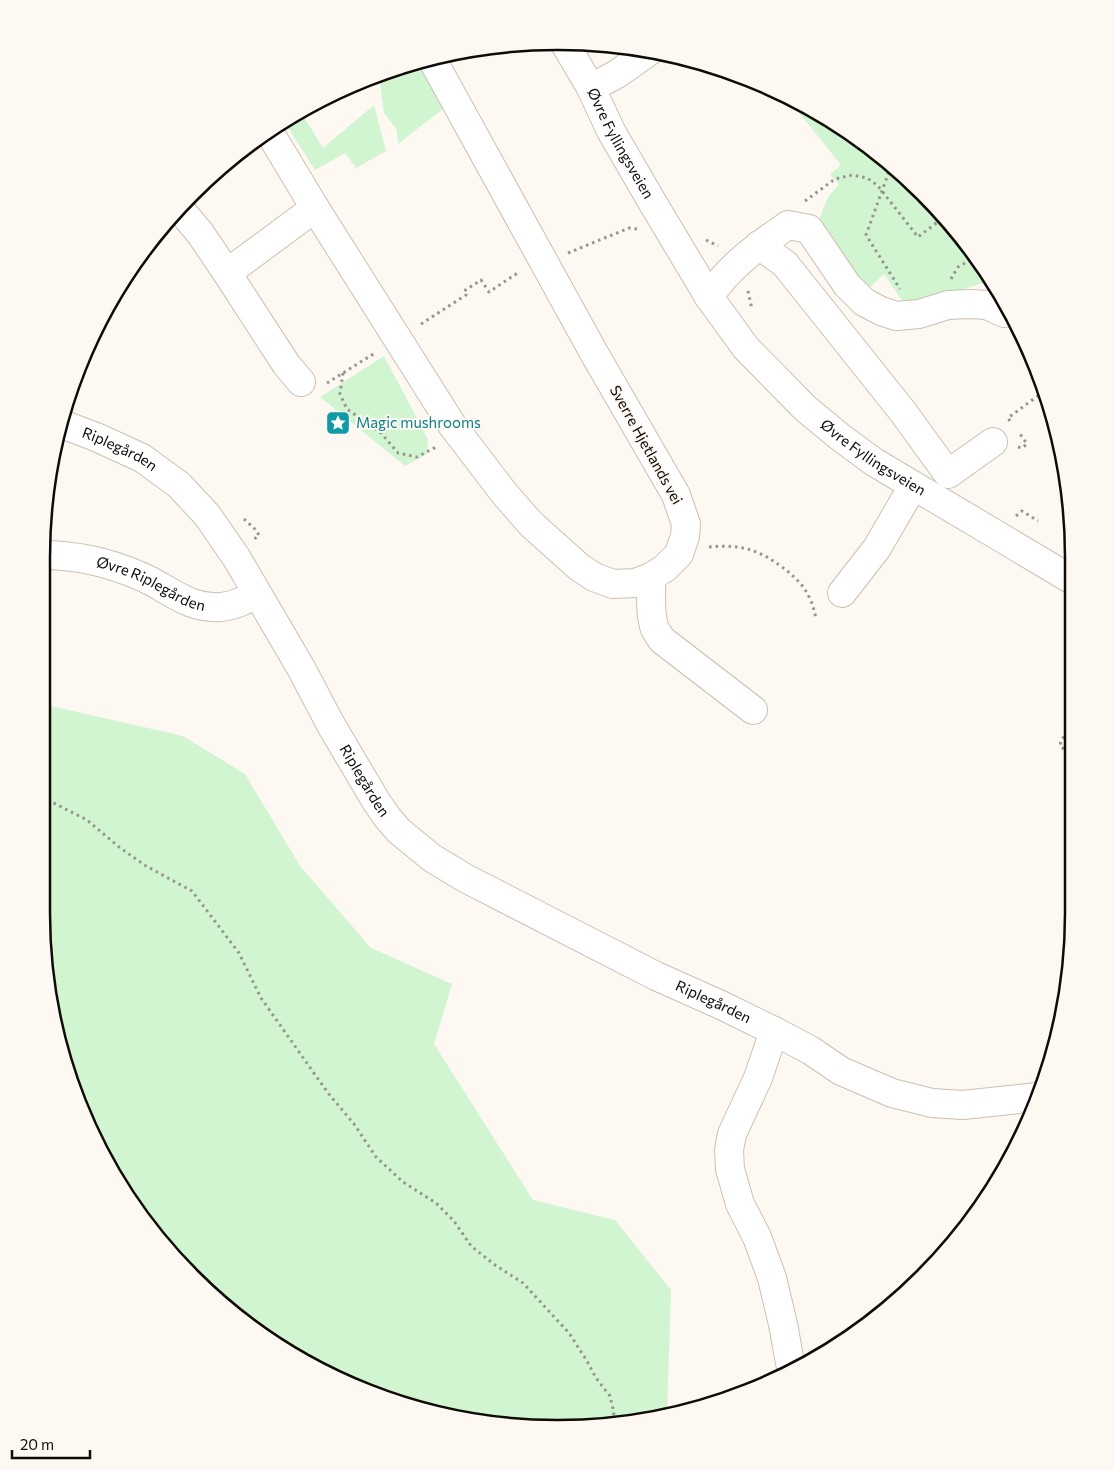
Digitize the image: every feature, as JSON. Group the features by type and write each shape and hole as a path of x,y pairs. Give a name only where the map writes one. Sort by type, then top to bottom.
{"street":[{"name":"Øvre Fyllingsveien","path":"569,50 591,88 611,132 709,297 746,348 805,408 874,462 1065,576"},
{"path":"591,88 618,74 641,57"},
{"name":"Sverre Hjetlands vei","path":"436,65 553,256 594,354 676,495 686,524 685,536 679,554"},
{"path":"273,138 452,425 504,493 531,524 594,577 613,584 634,583 651,577 665,568 679,554"},
{"path":"226,273 315,208"},
{"path":"184,214 200,233 286,364 301,382"},
{"path":"709,297 717,284 759,245 788,225 809,229 847,285 864,302 881,311 896,316 919,314 948,305 987,304 1001,311"},
{"name":"Øvre Fyllingsveien","path":"759,245 784,264 903,412 948,474"},
{"name":"Riplegården","path":"70,415 96,437 142,458 179,485 207,515 236,557 376,801 399,831 432,858 465,878 656,976 722,1004 810,1050 842,1071 892,1093 932,1103 963,1105 1030,1098"},
{"path":"842,592 924,493 993,442"},
{"name":"Øvre Riplegården","path":"50,556 76,558 115,567 141,576 198,606 234,606 256,593"},
{"path":"651,577 652,619 654,628 662,640 753,710"},
{"path":"774,1031 758,1078 732,1134 729,1150 730,1169 740,1204 757,1238 772,1278 791,1363"}],"path":[{"path":"888,173 866,235 902,292"},
{"path":"804,202 835,179 852,175 867,178 876,185 918,237 938,222"},
{"path":"446,308 466,295 464,292 481,280 488,292 553,256 629,228 639,230"},
{"path":"944,283 951,279 958,267 969,261"},
{"path":"343,373 340,394 347,409 380,433 398,453 417,457"},
{"path":"1012,424 1008,418 1038,395"},
{"path":"248,522 257,531 259,536 255,538"},
{"path":"679,554 691,564 700,553 710,547 734,547 760,553 794,575 811,599 816,618"},
{"path":"1065,736 1061,740 1060,746 1065,750"},
{"path":"50,801 87,820 118,847 192,891 238,953 261,998 323,1085 354,1124 376,1157 403,1182 436,1203 454,1221 471,1246 495,1265 523,1283 569,1333 596,1378 610,1396 614,1413 612,1417"}],"green space":[{"path":"422,68 444,108 398,144 397,130 384,113 380,82"},
{"path":"374,105 386,151 356,168 345,153 315,170 288,128 304,118 323,148"},
{"path":"797,110 839,136 892,176 939,223 983,283 907,308 884,274 864,293 823,234 820,217 828,197 839,184 830,174 841,165"},
{"path":"384,356 428,439 427,454 405,466 320,397"},
{"path":"50,706 183,736 245,774 300,866 371,948 452,984 434,1044 533,1200 615,1220 671,1290 667,1408 624,1416 558,1420 491,1416 426,1403 394,1393 333,1368 304,1352 249,1315 223,1294 176,1247 155,1221 118,1166 102,1137 89,1107 67,1044 54,979 51,946"}],"place":[{"name":"Magic mushrooms","path":"338,423"}]}
